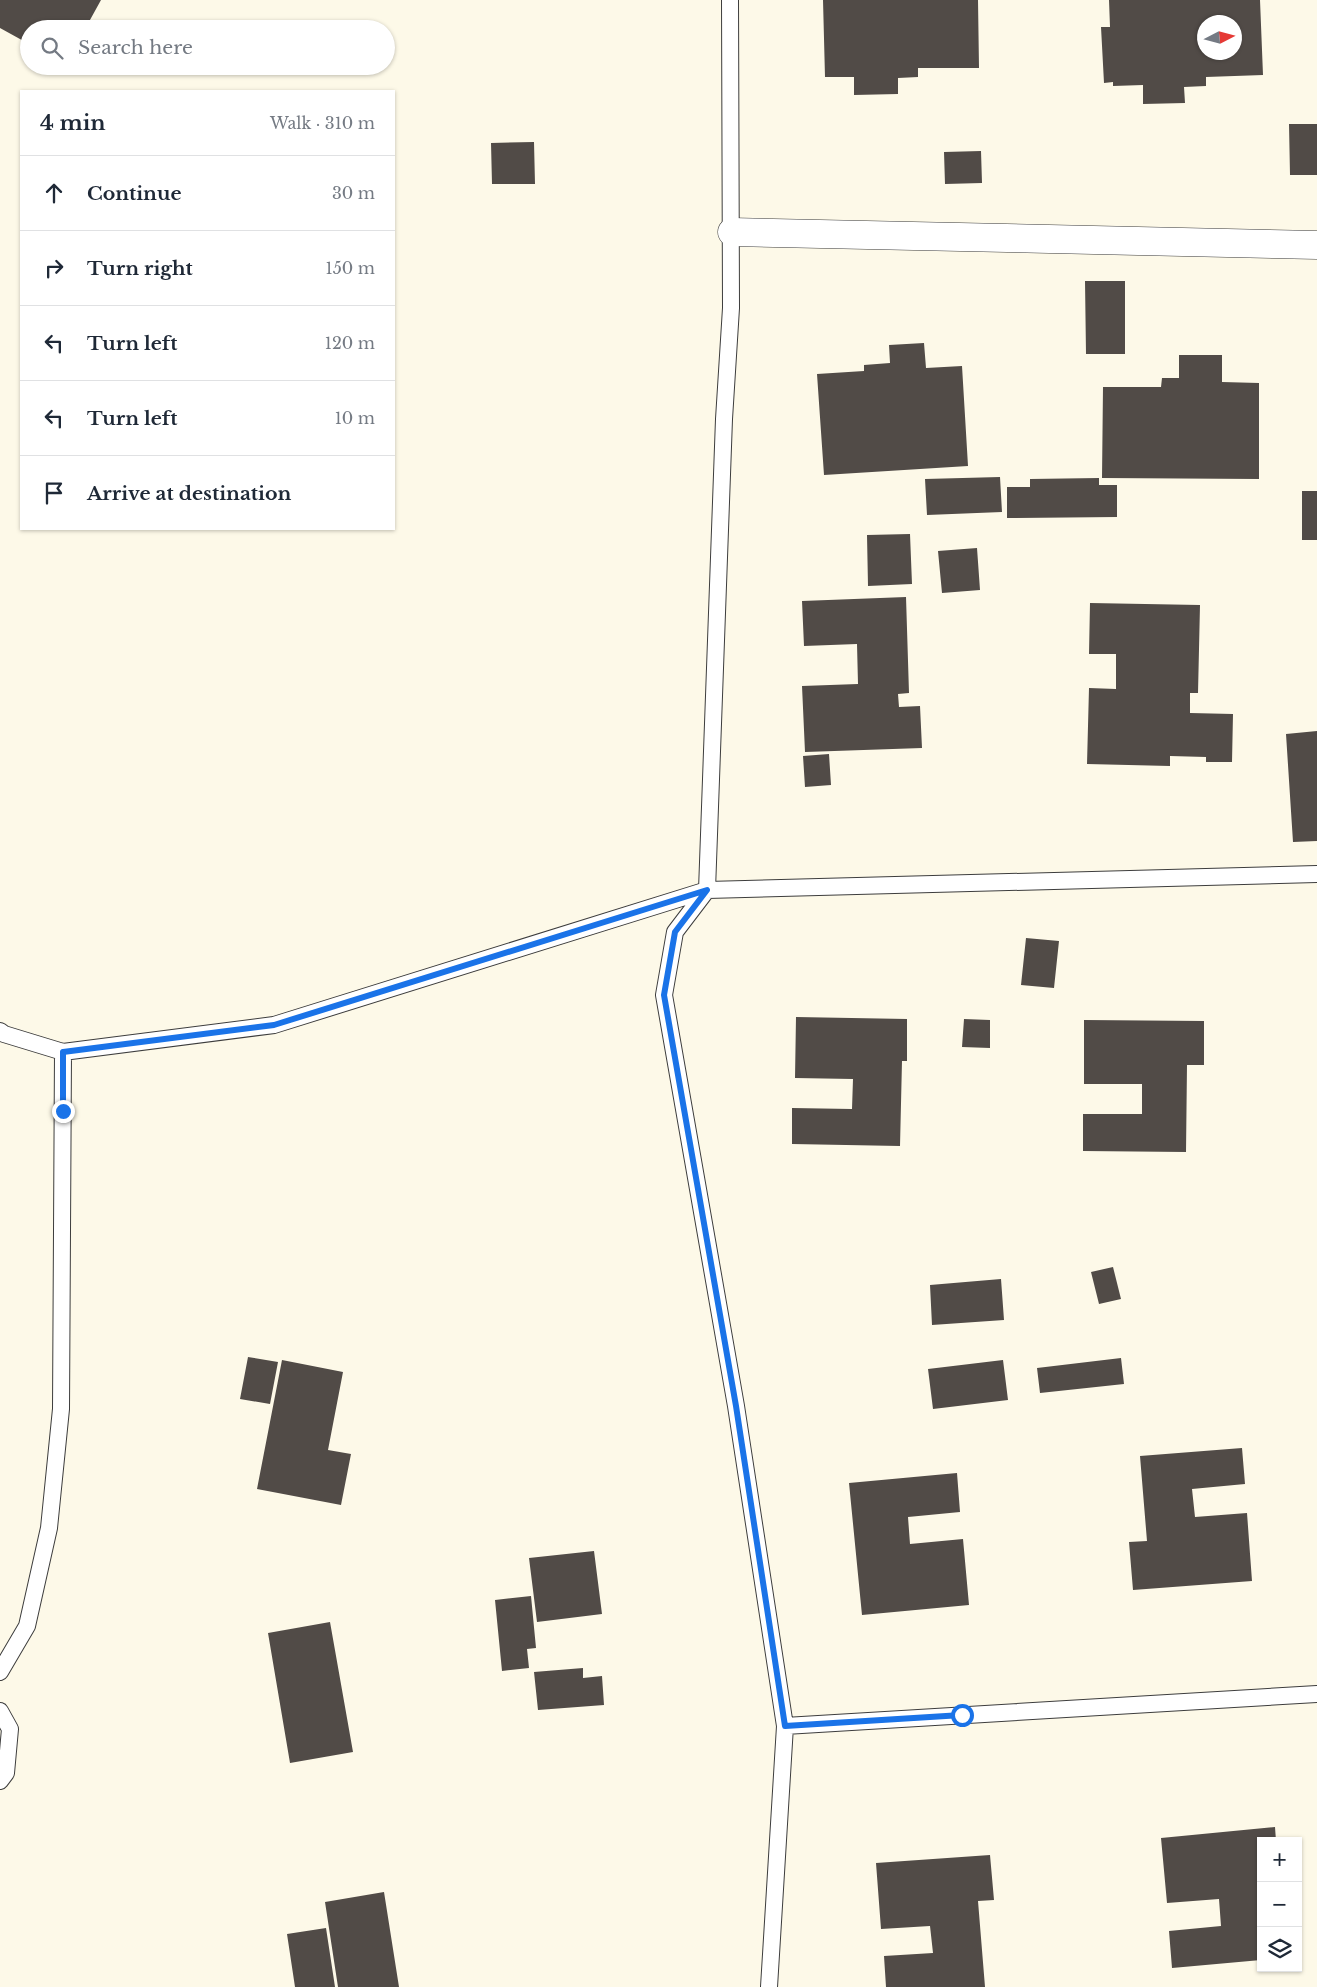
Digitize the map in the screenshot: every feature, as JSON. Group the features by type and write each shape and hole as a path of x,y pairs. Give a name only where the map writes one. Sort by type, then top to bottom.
{"street":[{"path":"732,232 1317,246"}],"lane":[{"path":"730,0 731,308 724,419 707,890 675,932 664,995 736,1406 785,1726 769,1987"},
{"path":"0,1032 63,1052 274,1025 707,890 1317,874"},
{"path":"0,1672 27,1626 49,1528 61,1409 63,1052"},
{"path":"785,1726 1317,1694"},
{"path":"0,1711 10,1729 6,1773 0,1781"}],"building":[{"path":"0,0 101,0 90,20 20,20 20,39 0,28"},
{"path":"823,0 978,0 979,68 918,68 918,77 898,78 898,94 854,95 854,77 825,77"},
{"path":"1109,0 1260,0 1263,75 1206,77 1206,86 1184,87 1185,103 1143,104 1143,85 1113,86 1113,82 1104,83 1101,27 1110,27"},
{"path":"1289,124 1317,124 1317,175 1290,175"},
{"path":"534,142 535,184 492,184 491,143"},
{"path":"981,151 982,183 945,184 944,152"},
{"path":"1085,281 1125,281 1125,354 1086,354"},
{"path":"924,343 926,368 962,366 968,466 824,475 817,374 864,371 864,365 890,363 889,345"},
{"path":"1179,355 1222,355 1222,382 1259,383 1259,479 1102,478 1103,387 1161,387 1162,378 1179,378"},
{"path":"1000,477 1002,512 927,515 925,479"},
{"path":"1099,478 1099,485 1117,485 1117,517 1007,518 1007,487 1030,487 1030,479"},
{"path":"1302,491 1317,491 1317,540 1302,540"},
{"path":"910,534 912,584 868,586 867,535"},
{"path":"977,548 980,590 942,593 938,551"},
{"path":"906,597 909,693 898,694 899,707 920,706 922,748 805,752 802,686 858,684 857,644 804,646 802,601"},
{"path":"1090,603 1200,605 1198,693 1190,693 1190,713 1233,714 1232,762 1206,762 1206,757 1170,756 1170,766 1087,764 1089,688 1116,689 1116,654 1089,654"},
{"path":"1317,731 1317,841 1293,842 1286,734"},
{"path":"829,754 831,785 805,787 803,756"},
{"path":"1026,938 1059,941 1054,988 1021,985"},
{"path":"796,1017 907,1019 907,1061 902,1061 900,1146 792,1144 792,1108 852,1109 853,1079 795,1078"},
{"path":"964,1019 990,1020 990,1048 962,1047"},
{"path":"1084,1020 1204,1021 1204,1065 1187,1065 1186,1152 1083,1151 1083,1114 1142,1114 1142,1084 1084,1084"},
{"path":"1113,1267 1121,1299 1099,1304 1091,1272"},
{"path":"1001,1279 1004,1320 932,1325 930,1285"},
{"path":"248,1357 278,1362 270,1404 240,1399"},
{"path":"1121,1358 1124,1384 1040,1393 1037,1368"},
{"path":"282,1360 343,1372 328,1450 351,1454 341,1505 257,1489"},
{"path":"1003,1360 1008,1400 933,1409 928,1369"},
{"path":"1242,1448 1245,1484 1192,1489 1195,1517 1247,1513 1252,1581 1133,1590 1129,1542 1147,1541 1140,1456"},
{"path":"957,1473 960,1512 908,1517 910,1544 963,1539 969,1605 862,1615 849,1483"},
{"path":"594,1551 602,1614 537,1622 529,1558"},
{"path":"531,1596 536,1648 527,1649 529,1668 502,1671 495,1600"},
{"path":"330,1622 353,1752 290,1763 268,1633"},
{"path":"583,1668 583,1678 602,1676 604,1705 538,1710 534,1672"},
{"path":"1275,1827 1276,1837 1257,1837 1257,1960 1172,1968 1169,1931 1221,1926 1219,1899 1167,1903 1161,1838"},
{"path":"990,1855 994,1900 978,1901 985,1987 886,1987 884,1956 933,1953 930,1926 881,1929 876,1863"},
{"path":"384,1892 399,1987 338,1987 325,1902"},
{"path":"326,1928 335,1987 295,1987 287,1934"}],"route":[{"path":"63,1111 63,1052 274,1025 707,890 675,932 664,995 736,1406 785,1726 962,1715"}]}
